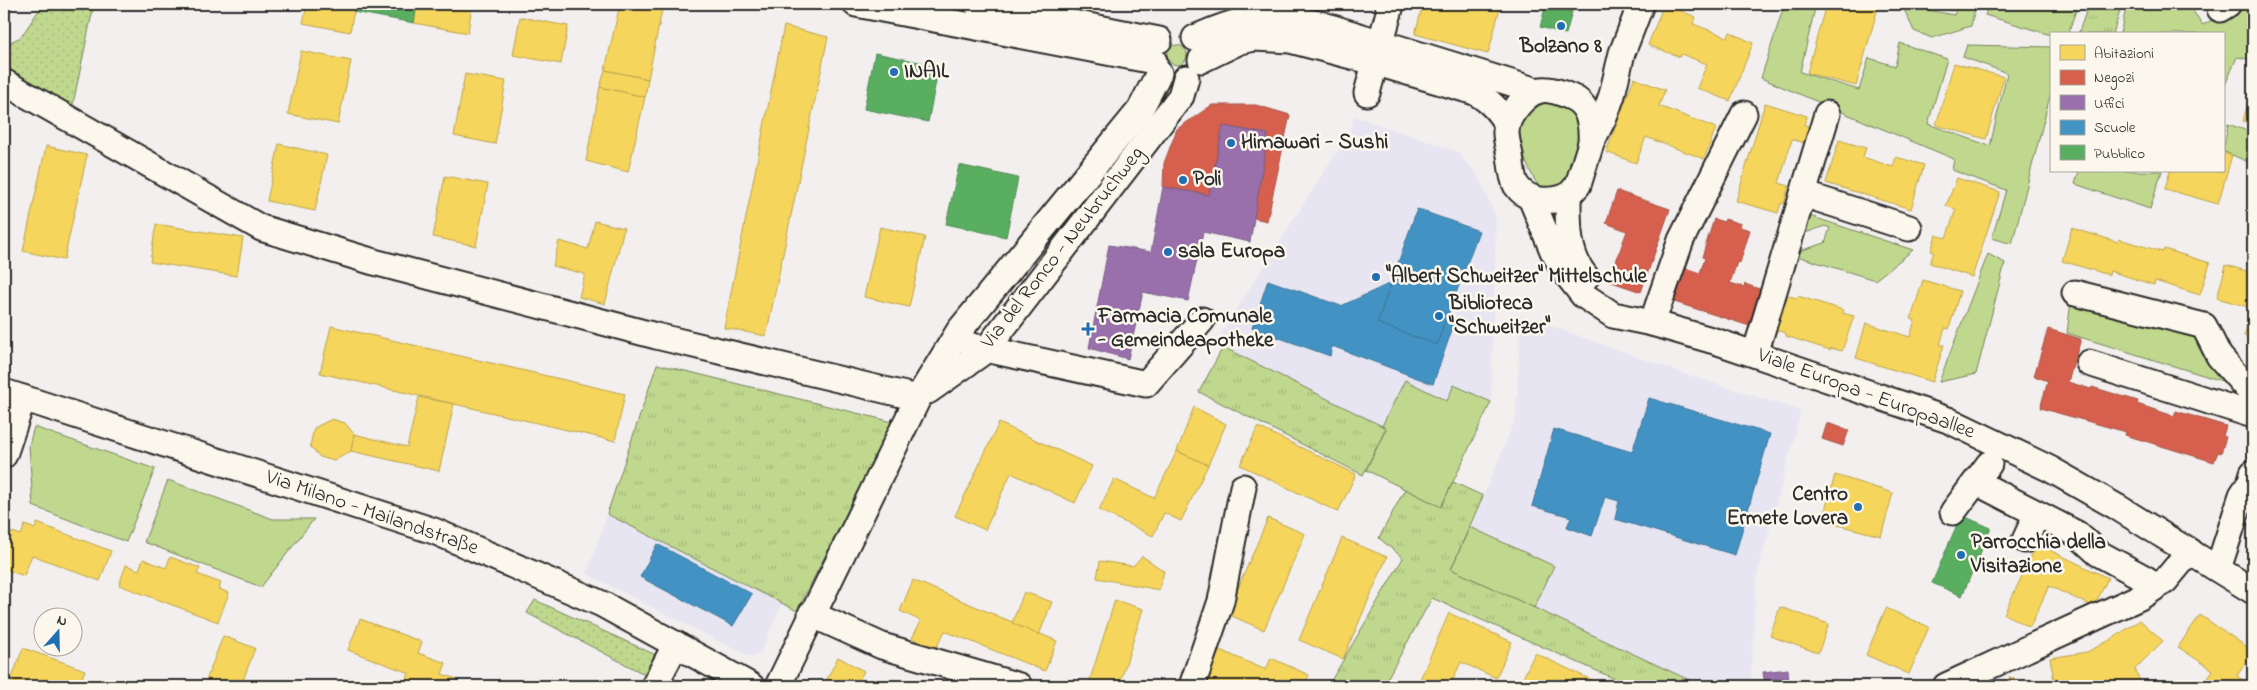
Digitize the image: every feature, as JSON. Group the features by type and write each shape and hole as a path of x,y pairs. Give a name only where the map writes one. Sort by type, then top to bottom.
{"street":[{"path":"856,4 1157,58"},
{"path":"978,4 1157,58 1172,80 1236,21 1262,16 1320,24 1377,52 1475,92 1488,100 1500,112 1507,125 1507,143 1516,185 1531,198 1552,202 1568,196 1578,184 1592,135 1612,95 1622,52"},
{"path":"1367,93 1391,5 1388,4"},
{"path":"1574,98 1591,92 1606,81 1622,52 1641,4"},
{"path":"1157,58 1170,32 1184,33 1194,59"},
{"path":"1377,52 1537,90 1551,90 1574,98 1584,108 1592,135"},
{"name":"Via del Ronco - Neubruchweg","path":"778,686 811,614 918,398 959,331 1140,110 1157,58"},
{"name":"Via del Ronco - Neubruchweg","path":"918,398 990,344 1181,96 1194,59"},
{"path":"4,82 261,228 374,262 656,336 918,398"},
{"path":"1507,125 1518,105 1537,90"},
{"path":"1652,322 1681,240 1744,114"},
{"path":"1755,354 1827,114"},
{"path":"1803,194 1909,228"},
{"name":"Viale Europa - Europaallee","path":"1568,196 1568,225 1572,251 1584,275 1607,298 1652,322"},
{"name":"Viale Europa - Europaallee","path":"1531,198 1553,251 1583,295 1613,315 1652,322 1755,354 1948,420 2050,469 2190,551 2253,591"},
{"path":"2075,293 2204,326 2219,356 2253,395"},
{"path":"982,304 983,331 990,344"},
{"path":"950,346 990,344 1146,384 1202,320"},
{"path":"2089,363 2253,415"},
{"path":"4,455 14,395"},
{"name":"Via Milano - Mailandstraße","path":"14,395 434,531 602,604 751,686"},
{"path":"1953,512 1982,473 2037,514 2077,534 2098,553 2146,580"},
{"path":"2218,569 2242,495 2253,473"},
{"path":"1192,686 1221,601 1242,487"},
{"path":"2025,540 2037,514"},
{"path":"1946,686 2140,597 2165,582 2190,551"},
{"path":"811,614 882,646 1019,686"},
{"path":"654,686 676,644"}],"shaded area":[{"name":"\"Albert Schweitzer\" Mittelschule","path":"1354,116 1456,151 1478,175 1496,218 1491,402 1461,465 1215,343 1350,131"},
{"path":"1521,315 1685,374 1801,411 1756,580 1751,678 1748,686 1702,686 1534,608 1554,566 1471,527 1516,417"},
{"path":"607,514 782,603 761,652 754,656 746,655 587,574"}],"green space":[{"path":"43,4 94,4 72,109 19,79 20,76 5,68 7,63 4,60 4,45 21,37"},
{"path":"1787,4 1816,4 1800,72 1859,90 1869,58 1895,66 1900,43 1947,59 1928,124 1990,146 2007,73 1963,57 1967,45 2050,47 2050,96 2012,244 1992,238 2006,190 1952,170 1954,159 1761,78 1782,12"},
{"path":"1958,4 1976,4 1971,26 1932,38 1914,31 1902,5 1954,15"},
{"path":"1989,4 2078,4 2069,32 2050,32 2050,35 1985,15"},
{"path":"2089,4 2122,4 2114,32 2079,32"},
{"path":"2127,4 2188,4 2203,25 2240,4 2253,4 2253,60 2237,57 2224,88 2224,32 2120,32"},
{"path":"1177,45 1184,48 1187,55 1184,62 1177,65 1170,62 1167,55 1170,48"},
{"path":"1542,101 1556,102 1573,108 1585,137 1564,190 1540,189 1530,172 1522,152 1520,132 1522,122 1526,114"},
{"path":"2228,124 2253,133 2253,164 2224,151"},
{"path":"2079,172 2162,172 2150,209 2075,184"},
{"path":"1807,215 1913,250 1875,280 1790,254 1825,243 1830,228 1825,226 1805,233 1801,232"},
{"path":"1988,254 2005,263 1976,374 1939,382"},
{"path":"2071,301 2201,334 2235,385 2067,333"},
{"path":"1223,347 1386,428 1363,475 1199,392"},
{"path":"657,364 893,422 797,611 607,514"},
{"path":"1405,380 1447,401 1454,385 1491,402 1441,507 1366,470 1386,429 1382,426"},
{"path":"34,427 155,469 126,542 33,506 29,445"},
{"path":"168,480 273,519 314,519 261,587 144,542"},
{"path":"1453,482 1483,496 1451,569 1702,686 1631,686 1432,598 1383,686 1328,686 1403,558 1379,538 1405,489 1441,507"},
{"path":"1470,527 1554,566 1534,608 1451,569"},
{"path":"535,600 656,655 646,675 527,613"}],"building: Abitazioni":[{"path":"307,4 355,4 350,32 303,23"},
{"path":"417,4 472,4 468,33 414,23"},
{"path":"620,4 663,5 648,79 605,70"},
{"path":"1423,4 1487,4 1500,8 1488,54 1415,34"},
{"path":"1546,4 1575,4 1572,12"},
{"path":"1664,4 1696,17 1693,24 1728,37 1730,32 1753,43 1730,101 1697,88 1707,64 1681,54 1680,57 1648,45"},
{"path":"1826,4 1879,4 1856,86 1807,73"},
{"path":"1924,4 1954,4 1953,11"},
{"path":"520,17 568,26 561,64 513,55"},
{"path":"784,26 828,37 766,336 724,328"},
{"path":"301,51 351,61 338,124 288,114"},
{"path":"1954,63 2004,77 1986,139 1936,125"},
{"path":"605,70 648,79 645,97 600,87"},
{"path":"465,74 506,81 495,144 454,136"},
{"path":"1634,78 1665,90 1659,106 1716,128 1704,159 1646,137 1636,163 1606,152"},
{"path":"2253,84 2253,124 2243,121"},
{"path":"600,87 645,97 628,172 586,161"},
{"path":"1765,103 1807,116 1804,125 1809,126 1804,143 1792,139 1779,183 1789,186 1784,204 1781,203 1778,213 1736,201"},
{"path":"1839,140 1866,148 1863,157 1893,167 1896,157 1924,165 1911,209 1826,183"},
{"path":"279,144 327,155 315,211 267,201"},
{"path":"46,146 87,155 64,260 23,251"},
{"path":"2224,153 2232,155 2218,204 2165,189 2170,172 2224,172"},
{"path":"445,176 488,184 476,246 433,237"},
{"path":"1957,178 2000,192 1972,277 1930,263 1934,252 1931,251 1936,235 1946,238 1956,209 1946,206"},
{"path":"595,221 624,228 605,304 579,297 585,274 553,266 559,241 588,249"},
{"path":"156,224 243,238 237,276 150,262"},
{"path":"880,227 925,237 909,307 864,297"},
{"path":"2072,228 2118,242 2119,239 2163,252 2164,249 2210,263 2200,295 2155,281 2154,285 2110,271 2109,275 2062,261"},
{"path":"2226,265 2253,273 2253,339 2244,336 2252,308 2217,298"},
{"path":"1923,280 1960,291 1949,329 1945,328 1940,345 1944,345 1932,382 1856,358 1866,323 1910,337 1915,320 1911,319"},
{"path":"1786,295 1797,298 1798,296 1843,310 1842,313 1854,316 1842,351 1831,348 1830,350 1786,336 1786,333 1775,330"},
{"path":"331,326 625,394 615,441 320,373"},
{"path":"419,397 454,404 439,471 351,451 354,434 407,447"},
{"path":"1194,407 1226,424 1208,465 1177,451"},
{"path":"332,419 345,423 354,434 351,451 334,461 320,457 310,446 314,428"},
{"path":"999,423 1092,466 1075,503 1011,473 985,530 955,516"},
{"path":"1258,427 1356,474 1338,512 1240,465"},
{"path":"1177,451 1208,465 1181,521 1164,513 1153,536 1099,510 1114,479 1154,498"},
{"name":"Centro Ermete Lovera","path":"1835,475 1893,493 1881,536 1822,521"},
{"path":"1268,518 1305,534 1264,630 1227,614"},
{"path":"37,523 111,551 100,581 32,555 24,576 4,569 4,542 8,544 12,532 21,535 25,525 35,529"},
{"path":"1342,538 1387,557 1343,659 1299,640"},
{"path":"2037,544 2108,578 2094,607 2049,586 2030,627 2004,614"},
{"path":"1142,556 1164,571 1159,590 1097,578 1100,561 1133,566"},
{"path":"170,557 200,568 197,574 221,583 219,589 229,593 218,622 119,585 126,565 139,570 143,559 166,568"},
{"path":"913,580 1057,641 1045,671 945,631 935,650 912,638 921,621 900,611"},
{"path":"1024,592 1052,602 1039,635 1012,623"},
{"path":"1115,600 1143,609 1119,686 1088,686"},
{"path":"1780,607 1829,624 1818,653 1770,636"},
{"path":"1886,608 1929,627 1909,674 1866,655"},
{"path":"1449,613 1512,642 1496,678 1461,662 1450,686 1423,686 1418,684"},
{"path":"2200,615 2253,651 2237,676 2247,683 2245,686 2202,686 2213,670 2178,647"},
{"path":"360,619 422,642 418,653 446,663 442,674 457,679 454,686 404,686 409,673 348,650"},
{"path":"2140,620 2163,641 2135,669 2142,686 2055,686 2050,658 2087,652 2112,639"},
{"path":"223,636 255,648 241,686 204,686"},
{"path":"23,648 32,651 32,658 51,658 85,670 79,686 19,686 10,683"},
{"path":"1220,650 1266,670 1271,658 1309,675 1304,686 1204,686"},
{"path":"1535,653 1604,686 1519,686"},
{"path":"838,657 864,671 856,686 830,686 825,683"},
{"path":"2010,677 2029,686 2004,686"}],"building: Negozi":[{"path":"1212,105 1256,105 1290,115 1267,221 1254,218 1268,134 1223,126 1209,195 1163,187 1164,163 1177,129"},
{"path":"1617,191 1670,209 1641,292 1609,281 1627,231 1606,223"},
{"path":"1714,219 1724,222 1725,219 1741,224 1740,227 1750,230 1740,263 1737,262 1730,283 1744,287 1745,284 1768,292 1756,328 1668,300 1679,266 1700,273 1705,258 1702,257"},
{"path":"2048,329 2081,339 2068,382 2138,401 2137,404 2174,416 2176,411 2226,426 2223,436 2226,437 2221,453 2218,452 2214,462 2125,435 2126,432 2040,408 2048,381 2034,376"},
{"path":"1827,423 1849,430 1843,446 1822,439"}],"building: Uffici":[{"path":"1223,126 1268,134 1250,242 1203,232 1188,301 1143,292 1128,359 1089,348 1109,245 1151,252 1163,187 1209,195"},
{"path":"1788,669 1789,686 1765,686 1763,672"}],"building: Scuole":[{"path":"1417,209 1479,231 1437,345 1377,323"},
{"path":"1268,280 1341,306 1391,283 1377,323 1437,345 1445,321 1454,324 1433,384 1332,346 1330,356 1252,328"},
{"path":"1649,398 1770,434 1735,555 1615,519 1619,501 1605,497 1592,536 1567,527 1571,517 1532,506 1554,429 1632,452"},
{"path":"4,476 9,488 4,491"},
{"path":"657,544 752,594 733,626 640,577"}],"building: Pubblico":[{"path":"355,4 417,4 414,23 354,12"},
{"path":"1546,4 1572,12 1566,34 1540,27"},
{"path":"875,53 939,66 928,122 864,109"},
{"path":"959,165 1018,178 1006,237 946,224"},
{"name":"Parrocchia della Visitazione","path":"1961,515 1991,528 1962,596 1932,583"}],"place":[{"name":"Bolzano 8","path":"1561,26"},
{"name":"INAIL","path":"894,72"},
{"name":"Himawari - Sushi","path":"1231,143"},
{"name":"Poli","path":"1183,180"},
{"name":"sala Europa","path":"1168,252"},
{"name":"\"Albert Schweitzer\" Mittelschule","path":"1376,277"},
{"name":"Biblioteca \"Schweitzer\"","path":"1439,316"},
{"name":"Farmacia Comunale - Gemeindeapotheke","path":"1088,329"},
{"name":"Centro Ermete Lovera","path":"1858,507"},
{"name":"Parrocchia della Visitazione","path":"1961,555"}]}
